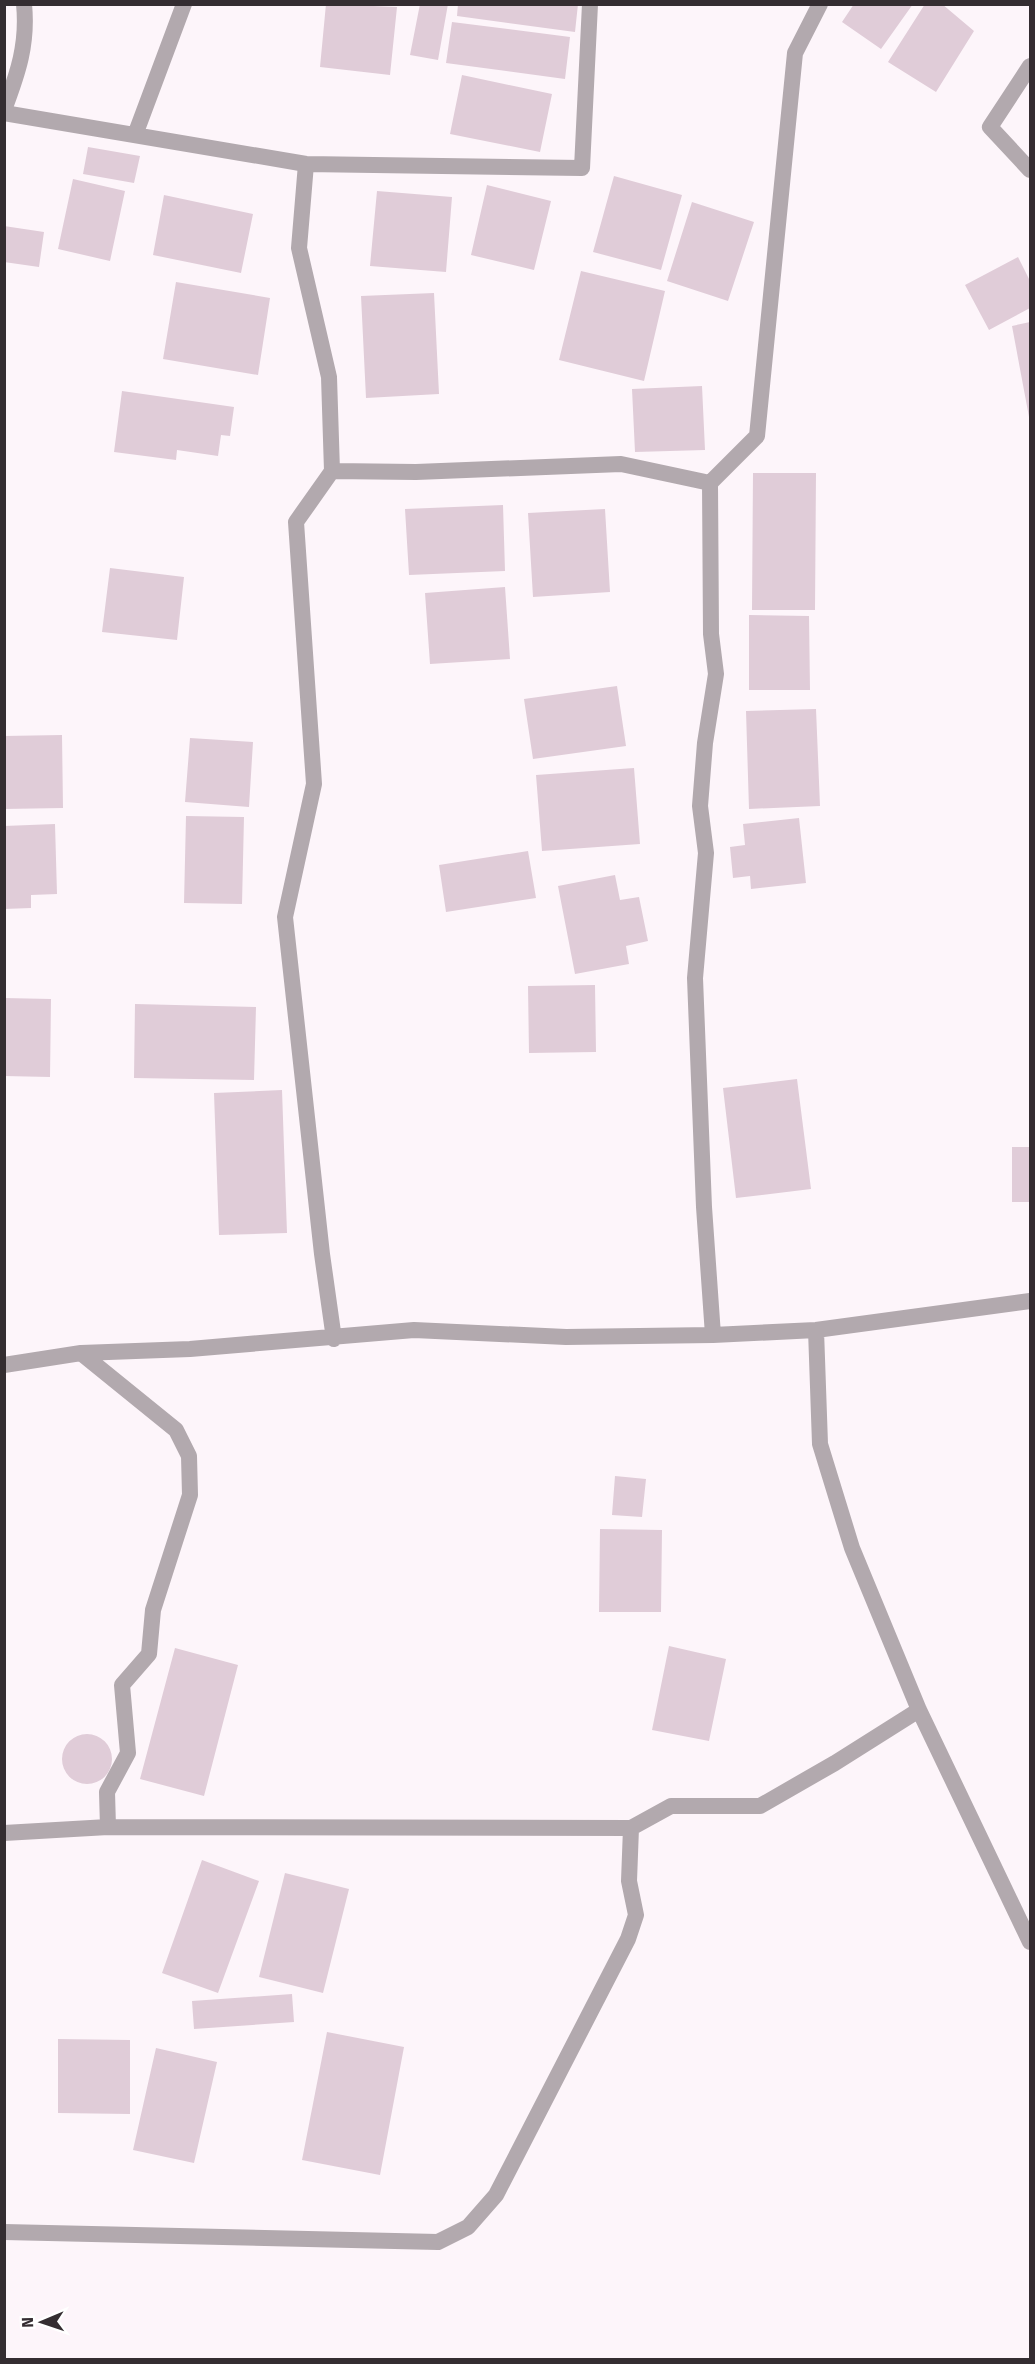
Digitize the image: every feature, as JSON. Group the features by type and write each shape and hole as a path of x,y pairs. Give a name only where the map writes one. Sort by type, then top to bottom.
{"street":[{"path":"24,4 26,25 21,63 4,111 306,164 582,168 590,4"},
{"path":"135,135 184,4"},
{"path":"713,1335 704,1207 695,978 706,853 700,806 705,743 716,674 711,634 710,483 758,436 795,53 820,4"},
{"path":"1030,66 990,127 1030,171"},
{"path":"306,164 299,248 329,377 332,471 296,522 314,784 285,917 321,1243 334,1339"},
{"path":"332,471 416,472 621,464 710,483"},
{"path":"4,1365 81,1353 190,1349 334,1339 414,1330 566,1337 713,1335 816,1330 1030,1300"},
{"path":"816,1330 820,1444 852,1548 919,1710 1030,1942"},
{"path":"81,1353 176,1430 189,1456 190,1495 153,1610 149,1654 122,1685 128,1753 107,1792 108,1827"},
{"path":"4,1833 108,1827 631,1828 671,1806 760,1806 919,1710"},
{"path":"4,2232 438,2242 468,2227 496,2195 628,1939 636,1916 630,1881 631,1828"}],"building":[{"path":"326,4 397,7 390,75 320,67"},
{"path":"420,4 448,4 438,60 410,55"},
{"path":"458,4 578,4 575,32 457,16"},
{"path":"854,4 913,4 881,49 842,22"},
{"path":"925,4 942,4 974,31 936,92 888,62"},
{"path":"452,22 570,37 565,79 446,63"},
{"path":"462,75 552,94 540,152 450,134"},
{"path":"88,147 140,156 134,183 83,174"},
{"path":"614,176 682,195 661,270 593,252"},
{"path":"73,179 125,191 110,261 58,249"},
{"path":"487,185 551,201 534,270 471,255"},
{"path":"377,191 452,197 446,272 370,266"},
{"path":"164,195 253,214 241,273 153,255"},
{"path":"692,202 754,222 728,301 667,281"},
{"path":"4,226 44,232 39,267 4,262"},
{"path":"1018,257 1030,281 1030,308 989,330 965,285"},
{"path":"581,271 665,291 644,381 559,360"},
{"path":"176,282 270,298 258,375 163,359"},
{"path":"434,293 439,394 366,398 361,296"},
{"path":"1030,322 1030,417 1029,417 1012,326"},
{"path":"702,386 705,450 635,452 632,389"},
{"path":"122,391 234,407 230,436 221,435 218,456 177,450 176,460 114,452"},
{"path":"753,473 816,473 815,610 752,610"},
{"path":"503,505 505,571 409,575 405,509"},
{"path":"605,509 610,592 533,597 528,513"},
{"path":"110,568 184,577 177,640 102,632"},
{"path":"505,587 510,659 430,664 425,593"},
{"path":"749,615 809,616 810,690 749,690"},
{"path":"617,686 626,746 533,759 524,699"},
{"path":"816,709 820,806 749,809 746,711"},
{"path":"62,735 63,808 4,809 4,736"},
{"path":"190,738 253,742 249,807 185,802"},
{"path":"634,768 640,844 542,851 536,775"},
{"path":"186,816 244,817 242,904 184,903"},
{"path":"799,818 806,883 751,889 750,876 733,878 730,847 745,845 743,824"},
{"path":"55,824 57,894 31,895 31,908 4,909 4,826"},
{"path":"528,851 536,898 446,912 439,865"},
{"path":"615,875 620,900 639,897 648,941 626,946 629,964 575,974 558,886"},
{"path":"595,985 596,1052 529,1053 528,986"},
{"path":"4,998 51,999 50,1077 4,1076"},
{"path":"135,1004 256,1007 254,1080 134,1078"},
{"path":"797,1079 811,1189 736,1198 723,1088"},
{"path":"282,1090 287,1233 219,1235 214,1093"},
{"path":"1012,1147 1030,1147 1030,1202 1012,1202"},
{"path":"615,1476 646,1479 642,1517 612,1515"},
{"path":"600,1529 662,1530 661,1612 599,1612"},
{"path":"669,1646 726,1659 709,1741 652,1730"},
{"path":"175,1648 238,1665 204,1796 140,1779"},
{"path":"82,1734 92,1734 105,1741 112,1754 112,1764 105,1777 92,1784 82,1784 73,1780 66,1773 62,1764 62,1754 66,1745 73,1738"},
{"path":"202,1860 259,1881 218,1993 162,1973"},
{"path":"285,1873 349,1889 323,1993 259,1977"},
{"path":"292,1994 294,2022 194,2029 192,2001"},
{"path":"327,2032 404,2047 380,2175 302,2160"},
{"path":"58,2039 130,2040 130,2114 58,2113"},
{"path":"156,2048 217,2062 194,2163 133,2150"}]}
